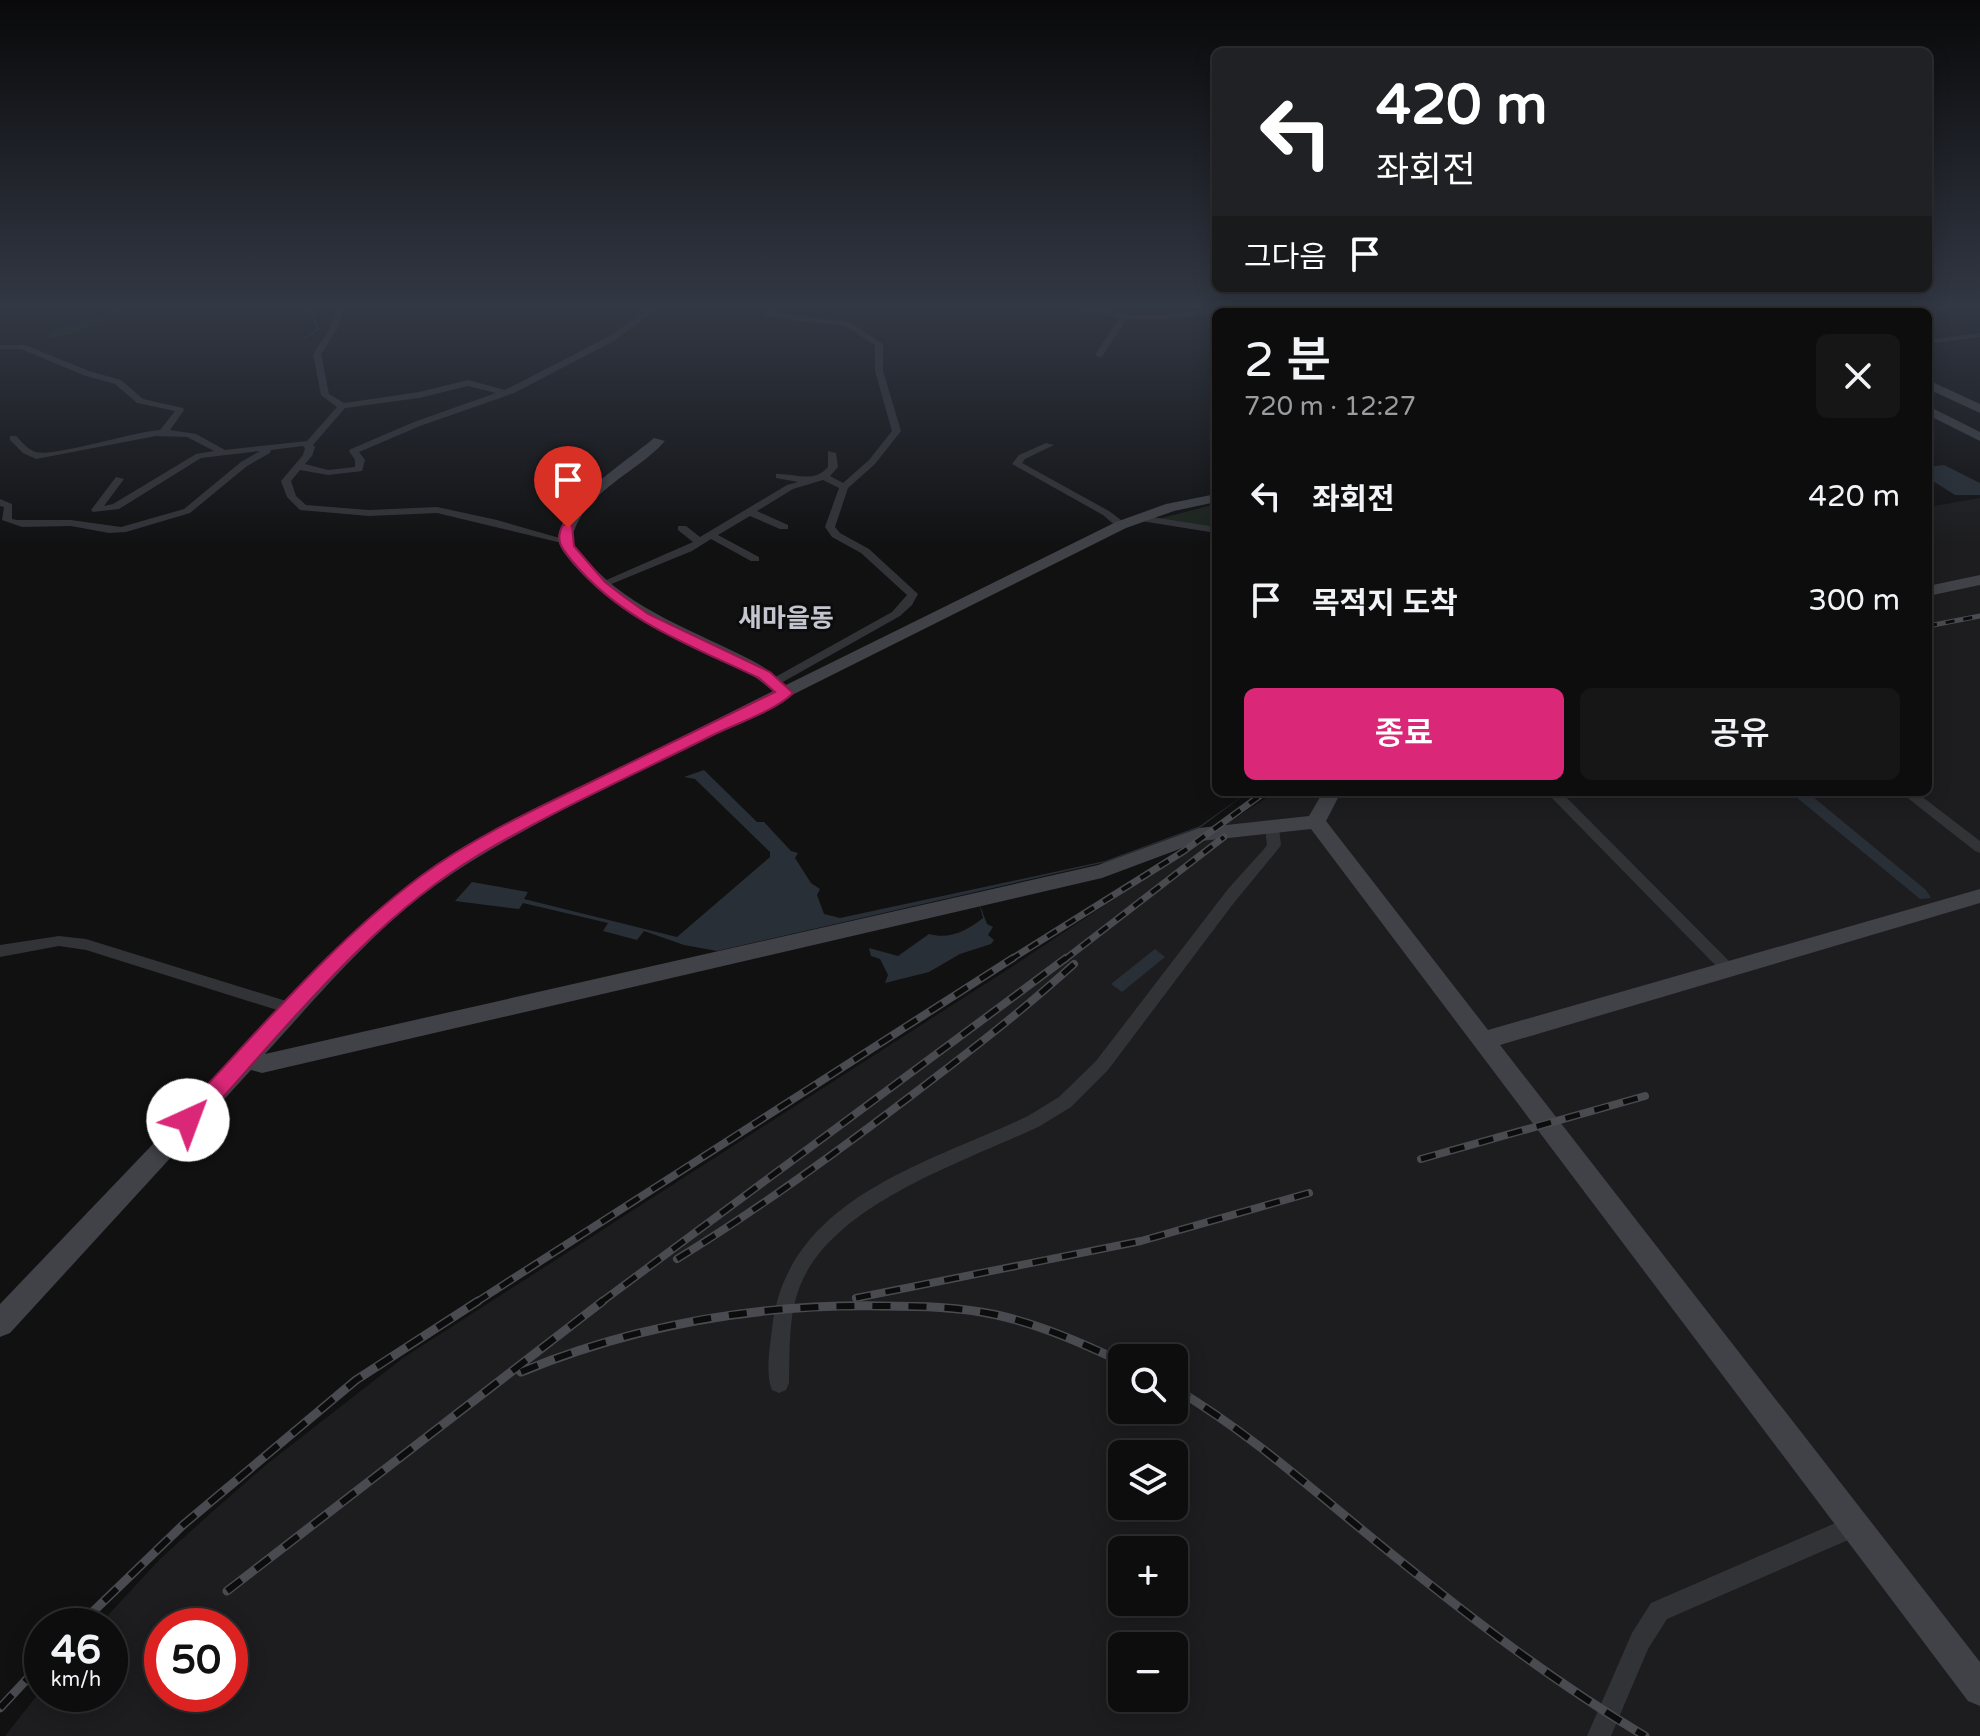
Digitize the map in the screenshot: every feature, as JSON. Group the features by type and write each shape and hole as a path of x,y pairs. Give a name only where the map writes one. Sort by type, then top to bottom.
{"street":[{"path":"123,385 140,401 180,410 162,434"},
{"path":"323,385 325,395 342,406 413,396 459,385"},
{"path":"475,385 505,393"},
{"path":"299,465 308,470 354,471 360,467 354,451 521,385"},
{"path":"780,688 896,614 913,594 865,551 832,532 830,527 844,487 872,462 897,431 883,385"},
{"path":"1932,386 1980,409"},
{"path":"342,406 309,444 307,456 286,481 292,497 303,508 369,513 437,510 566,543"},
{"path":"1932,412 1980,437"},
{"path":"13,438 15,443 36,456 162,434 188,434 222,452"},
{"path":"659,441 575,516 565,534 566,543 600,585 643,617 735,659 780,688"},
{"path":"119,479 96,510 116,507 192,459 282,444 309,444"},
{"path":"0,502 9,506 9,523 65,523 122,530 187,511 244,464 282,444"},
{"path":"1049,445 1022,457 1017,464 1130,521 1212,530"},
{"path":"600,585 700,542 790,487 824,477 833,467 831,453"},
{"path":"779,476 810,480"},
{"path":"824,477 844,487"},
{"path":"0,1324 293,1009 382,918 409,894 472,851 780,688 1130,521 1212,499"},
{"path":"752,513 784,527"},
{"path":"682,528 700,542"},
{"path":"711,535 755,559"},
{"path":"1932,590 1980,580"},
{"path":"1316,822 1330,796"},
{"path":"1557,796 1728,969"},
{"path":"1912,796 1980,848"},
{"path":"246,1059 262,1064 276,1061 1102,871 1199,835 1316,822"},
{"path":"1316,822 1980,1689"},
{"path":"779,1383 785,1307 790,1284 804,1259 827,1233 919,1172 1024,1129 1066,1101 1119,1045 1229,899 1262,863 1274,845 1272,828"},
{"path":"1483,1041 1980,896"},
{"path":"0,951 59,941 86,945 293,1009"},
{"path":"1599,1736 1640,1641 1659,1611 1854,1526"}],"shaded area":[{"path":"1944,465 1980,483 1980,495 1955,495 1932,481 1932,466"},
{"path":"1980,498 1980,1736 5,1736 24,1712 128,1712 128,1608 115,1608 160,1559 267,1464 403,1358 1010,968 1269,796 1932,796 1932,506"},
{"path":"1212,505 1212,527 1154,520"},
{"path":"704,770 757,822 764,822 791,851 798,853 795,858 811,883 820,889 817,895 824,914 840,918 1105,861 1200,826 1243,796 1201,827 1106,862 717,951 684,945 644,931 637,940 603,931 608,923 523,903 519,909 455,901 472,882 528,892 524,899 677,937 770,857 770,852 695,779 684,777"},
{"path":"1795,796 1812,796 1926,890 1931,898 1920,899"},
{"path":"979,903 987,924 993,927 988,935 994,940 991,944 960,954 929,972 885,983 888,975 880,959 871,956 869,948 898,956 929,934 944,936 958,933 983,918"},
{"path":"1155,949 1165,957 1122,992 1111,984"}],"railway":[{"path":"1932,625 1980,616"},
{"path":"1010,960 1184,851 1260,796"},
{"path":"1064,960 1224,837"},
{"path":"475,1303 1013,958"},
{"path":"600,1303 1066,958"},
{"path":"677,1259 852,1140 992,1033 1074,964"},
{"path":"1421,1159 1645,1096"},
{"path":"856,1298 1141,1241 1309,1193"},
{"path":"97,1608 183,1525 356,1380 478,1301"},
{"path":"227,1591 603,1301"},
{"path":"521,1372 565,1355 653,1329 743,1313 835,1306 940,1308 997,1315 1061,1335 1108,1356"},
{"path":"1188,1396 1256,1444 1511,1646 1645,1736"},
{"path":"0,1708 24,1682"}],"district":[{"name":"새마을동","path":"786,618"}],"route":[{"path":"188,1120 339,959 427,881 472,851 532,818 785,693 765,675 643,617 618,599 600,585 567,546 565,534 568,528"}]}
